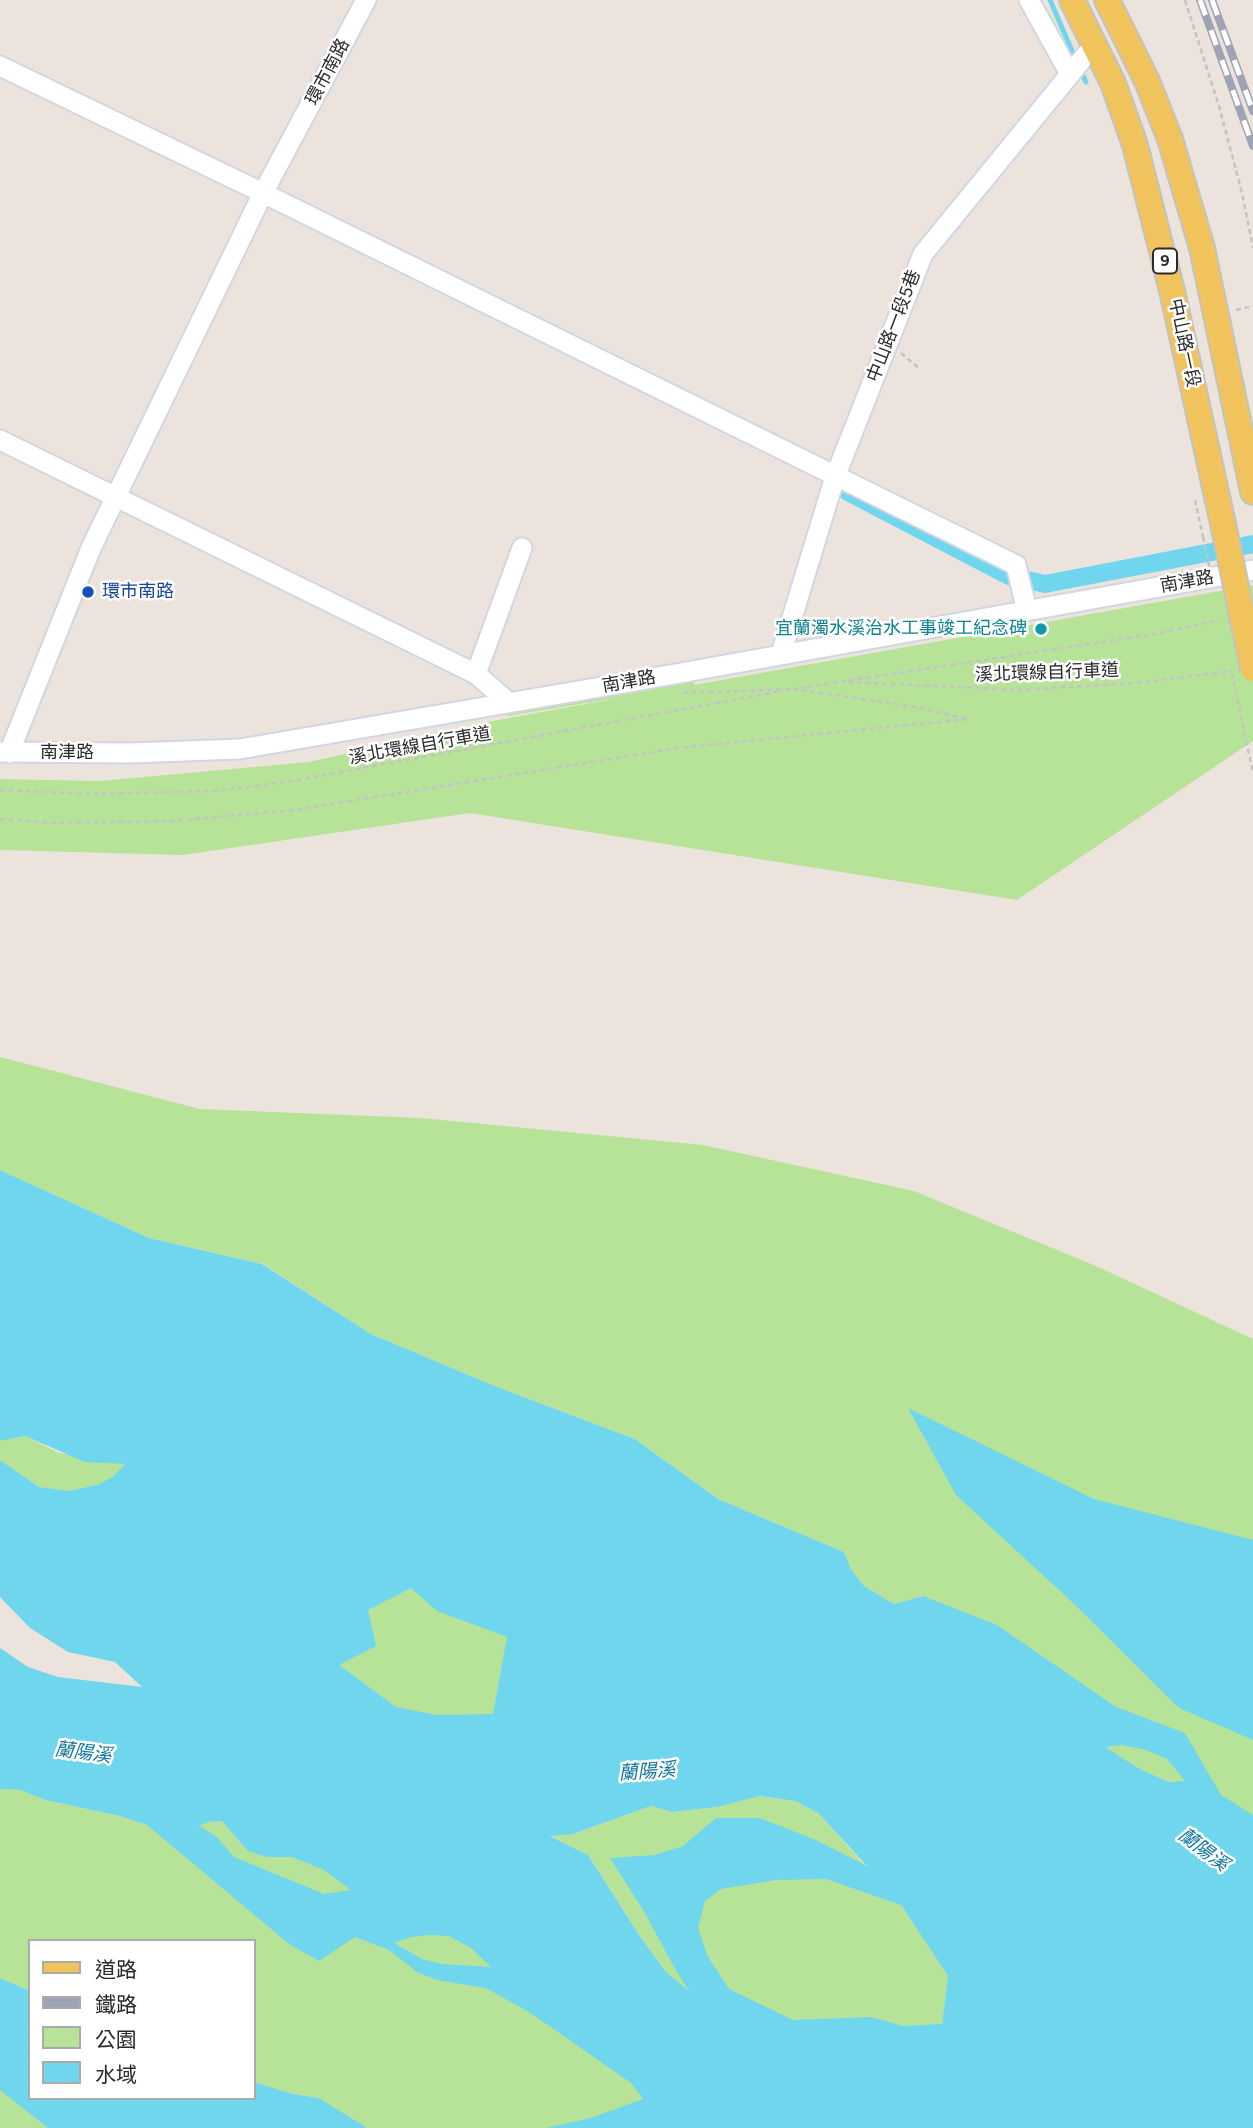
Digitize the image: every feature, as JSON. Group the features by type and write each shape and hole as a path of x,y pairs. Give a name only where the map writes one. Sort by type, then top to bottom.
{"main road":[{"name":"中山路一段","path":"1072,0 1113,83 1135,145 1174,295 1226,533 1231,618"},
{"name":"9","path":"1107,0 1147,82 1170,139 1202,248 1253,492"},
{"name":"9","path":"1231,618 1239,670"}],"street":[{"name":"環市南路","path":"4,753 115,497 259,202 366,0"},
{"path":"1028,0 1070,75"},
{"name":"中山路一段5巷","path":"780,654 833,485 923,254 1094,45"},
{"path":"0,66 259,202 833,485 1016,565 1027,611"},
{"path":"0,440 476,674 508,702"},
{"path":"476,674 522,548"},
{"name":"南津路","path":"4,753 130,753 240,749 1253,570"}],"path":[{"path":"1185,0 1219,106 1242,193 1253,248"},
{"path":"888,342 920,369"},
{"name":"溪北環線自行車道","path":"0,790 90,794 217,791 298,780 793,689 1155,634 1231,618"},
{"path":"1239,670 1253,773"},
{"name":"溪北環線自行車道","path":"841,682 1019,690 1136,683 1239,670"},
{"path":"0,819 50,822 174,821 295,810 678,748 968,719 910,706 793,689 685,694 673,691"}],"green space":[{"path":"1253,585 1253,741 1017,900 470,813 183,855 0,850 0,779 100,781 309,762 493,721 629,696 507,716 507,705 693,675 694,685"},
{"path":"0,1057 200,1109 421,1118 703,1145 914,1191 1096,1266 1253,1339 1253,1846 1169,1782 1140,1769 1104,1747 923,1596 894,1604 864,1586 851,1569 844,1552 718,1499 635,1439 497,1387 371,1334 263,1264 149,1238 0,1170"},
{"path":"25,1436 59,1453 125,1463 239,1533 39,1487 0,1460 0,1441"},
{"path":"308,1546 683,1673 384,1743 272,1555"},
{"path":"0,1789 20,1790 45,1800 120,1816 147,1825 198,1825 222,1821 273,1834 558,1989 669,2128 364,2128 319,2098 293,2094 256,2083 256,1939 28,1939 28,1990 0,1978"},
{"path":"759,1796 795,1801 818,1813 901,1905 948,1976 942,2024 918,2048 795,2029 692,1994 666,1972 588,1855 549,1835 573,1834 651,1806 672,1812 717,1807"},
{"path":"0,2090 6,2093 48,2128 0,2128"}],"water":[{"name":"蘭陽溪","path":"0,1170 149,1238 262,1264 371,1334 497,1387 635,1439 718,1499 844,1552 851,1569 864,1586 894,1604 923,1596 997,1625 1116,1707 1185,1733 1221,1795 1253,1815 1253,2128 546,2128 591,2118 643,2099 631,2083 532,2014 486,1988 437,1980 417,1972 389,1950 355,1937 319,1961 289,1944 147,1825 120,1816 45,1800 20,1790 0,1789 0,1648 28,1667 58,1677 142,1687 115,1662 68,1652 30,1628 0,1597 0,1460 39,1487 69,1491 97,1485 113,1477 125,1464 85,1462 25,1436 0,1441","holes":["411,1588 437,1611 507,1637 493,1714 437,1715 396,1707 339,1665 376,1646 368,1610","1122,1745 1146,1750 1167,1759 1185,1781 1169,1782 1140,1769 1105,1747","760,1796 795,1801 818,1813 867,1866 816,1840 760,1818 716,1818 683,1846 655,1855 610,1858 689,1991 666,1972 588,1855 550,1836 573,1834 651,1806 672,1812 717,1807","222,1821 248,1851 267,1857 292,1857 324,1870 351,1890 324,1894 234,1857 217,1837 199,1826","826,1879 901,1905 948,1976 942,2024 903,2026 871,2017 793,2020 729,1989 708,1957 698,1928 705,1901 721,1889 776,1880","449,1936 471,1948 491,1967 442,1964 422,1959 394,1943 411,1937"]},
{"path":"908,1408 1094,1499 1253,1540 1253,1740 1179,1708 1072,1602 956,1495"},
{"path":"0,1978 28,1990 28,2100 256,2100 256,2083 293,2094 319,2098 367,2128 48,2128 0,2090"}],"waterway":[{"path":"1050,0 1076,60"},
{"path":"1080,69 1086,82"},
{"path":"848,492 1009,576 1045,584 1253,544"}],"railway":[{"path":"1200,0 1253,146"},
{"path":"1212,0 1253,111"}],"place":[{"name":"環市南路","path":"88,592"},
{"name":"宜蘭濁水溪治水工事竣工紀念碑","path":"1041,629"}]}
